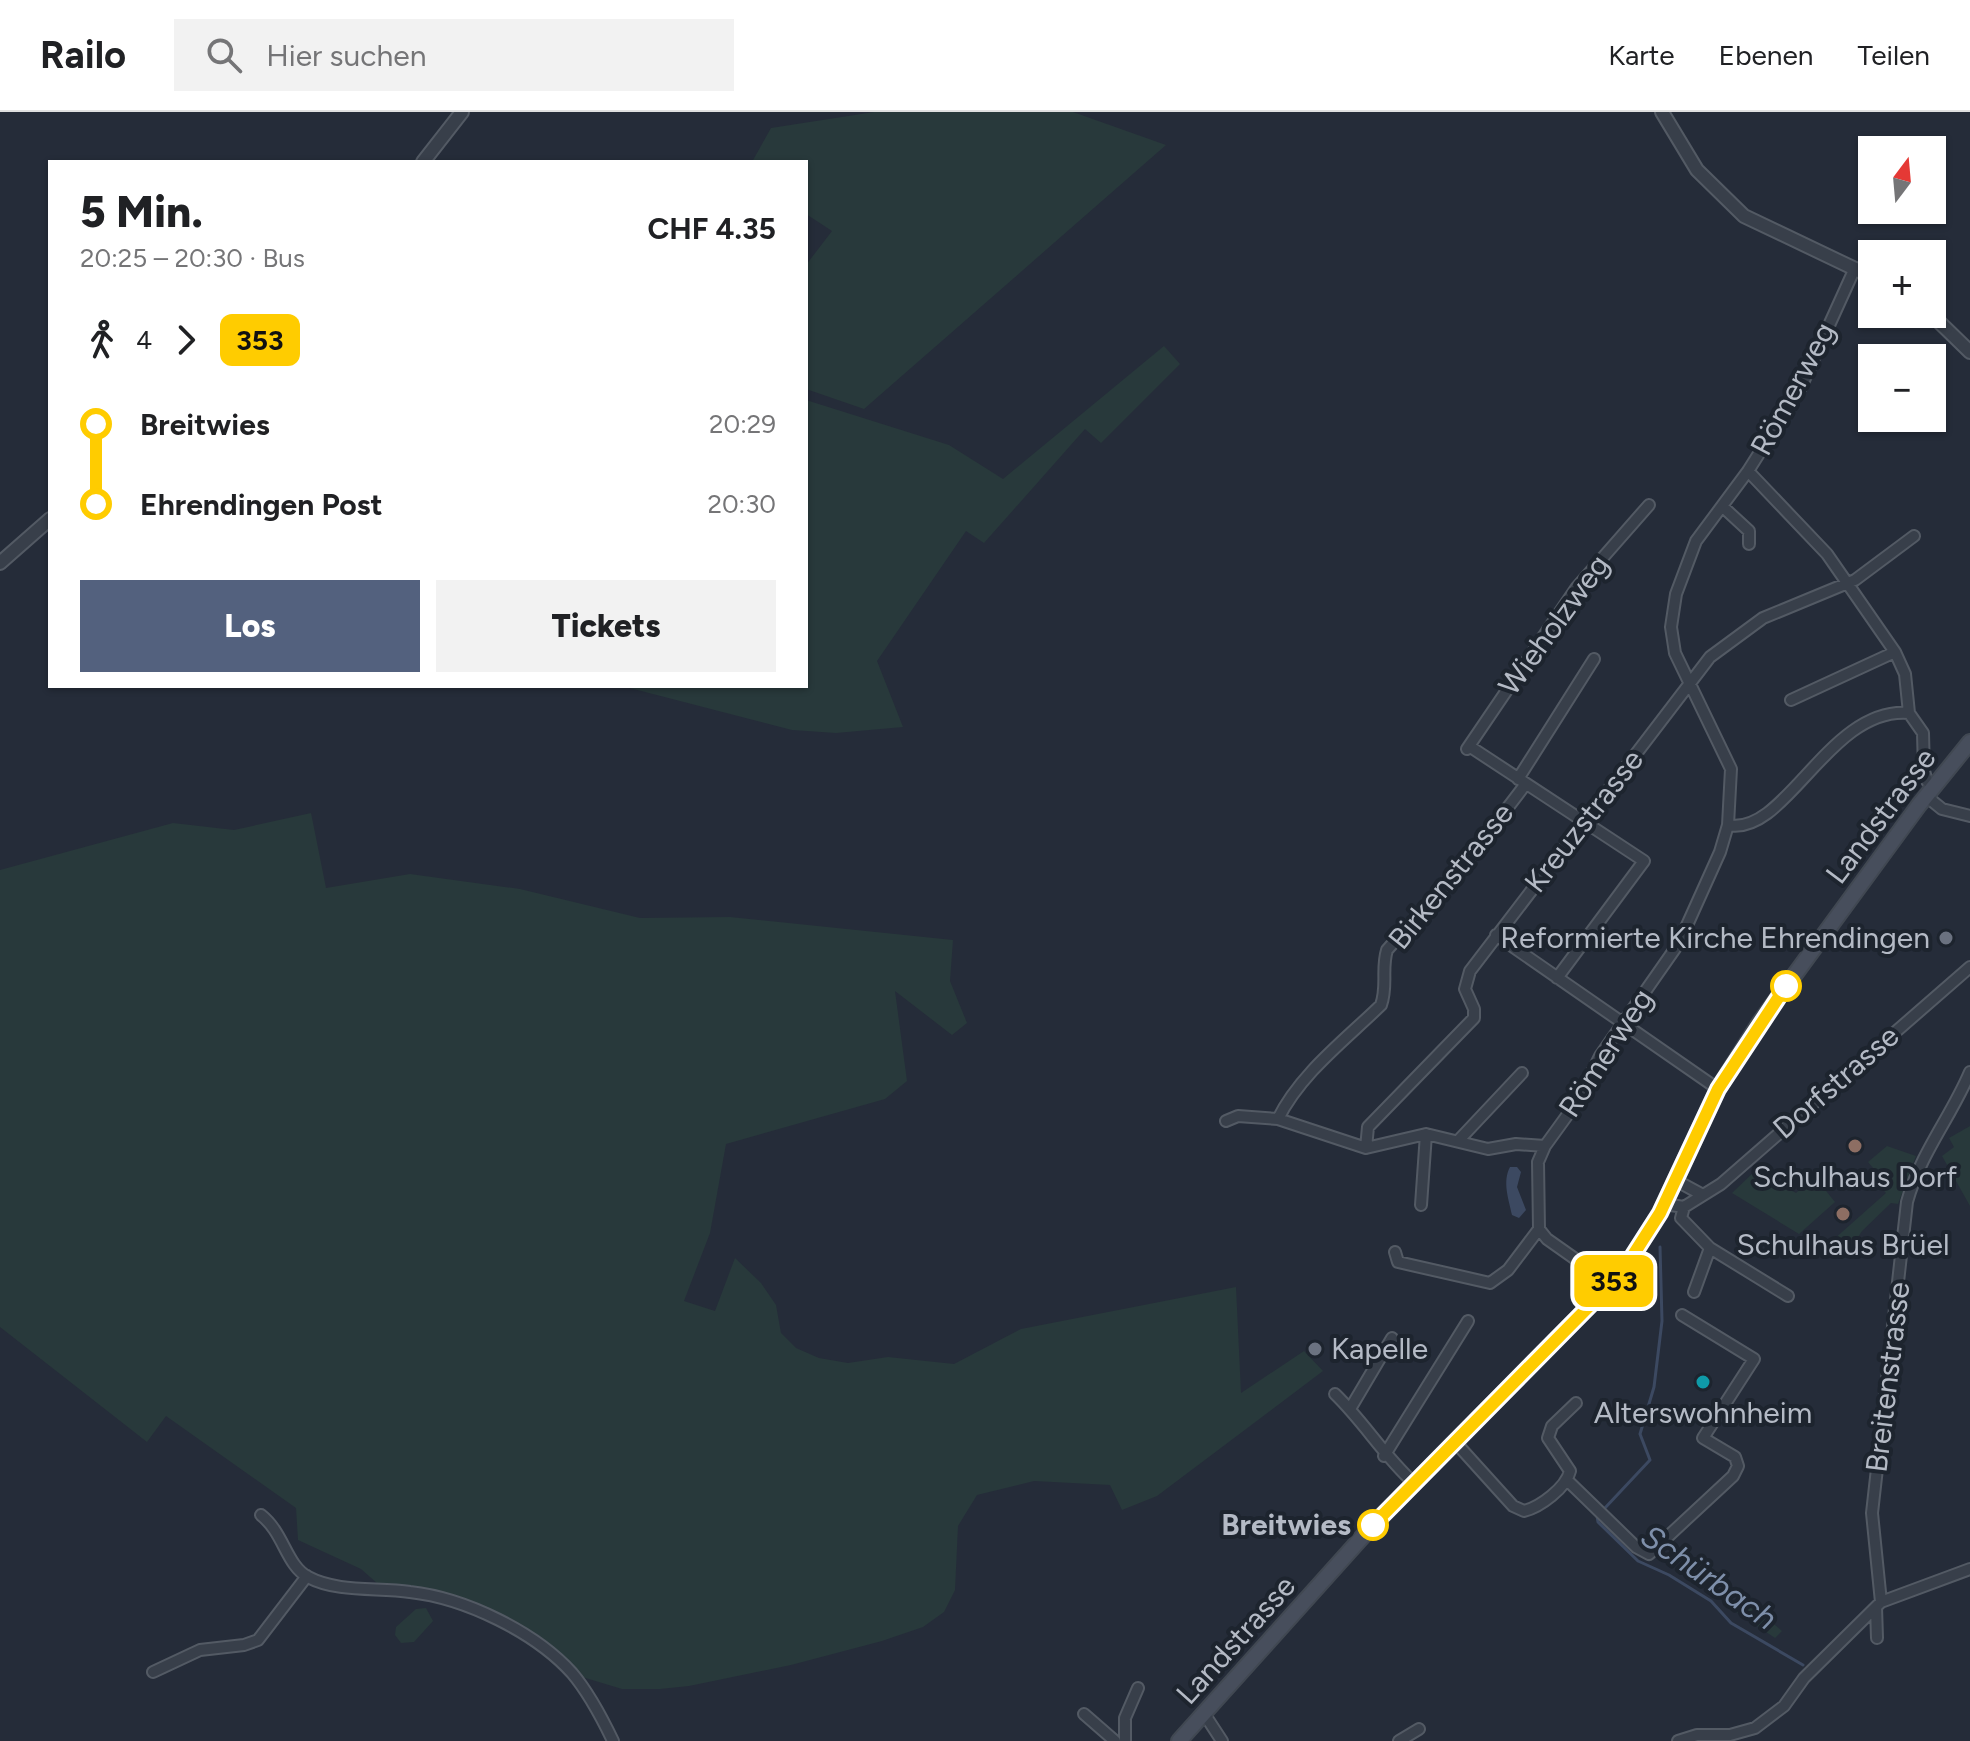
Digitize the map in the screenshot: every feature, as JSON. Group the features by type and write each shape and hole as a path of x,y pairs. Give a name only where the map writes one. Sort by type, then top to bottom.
{"main road":[{"name":"Landstrasse","path":"1179,1741 1414,1483 1621,1274 1664,1204 1718,1089 1801,965 1970,742"}],"street":[{"path":"425,160 462,112"},
{"path":"1662,112 1697,170 1744,216 1858,270"},
{"name":"Römerweg","path":"1539,1229 1538,1162 1545,1146 1579,1099 1621,1025 1679,943 1720,852 1728,825 1731,769 1678,661 1672,641 1676,594 1696,541 1748,471 1801,387 1855,268"},
{"path":"1945,328 1970,352"},
{"path":"1748,471 1802,525 1848,583 1895,652 1905,674 1909,713 1919,724 1924,771 1930,791 1942,809 1970,816"},
{"name":"Wieholzweg","path":"1522,782 1467,748 1577,587 1649,505"},
{"path":"1722,506 1749,531 1749,544"},
{"path":"0,563 48,521"},
{"name":"Kreuzstrasse","path":"1366,1148 1368,1127 1474,1018 1474,1009 1465,989 1466,978 1496,935 1710,657 1731,638 1763,618 1848,583 1914,536"},
{"path":"1791,700 1895,652"},
{"name":"Birkenstrasse","path":"1278,1119 1286,1102 1309,1075 1381,1005 1386,992 1383,963 1387,950 1473,853 1522,782 1594,659"},
{"path":"1728,825 1738,827 1753,823 1799,784 1852,728 1887,713 1909,713"},
{"path":"1522,782 1644,861 1557,978"},
{"path":"1496,935 1621,1025 1718,1089"},
{"name":"Dorfstrasse","path":"1684,1207 1721,1184 1970,967"},
{"name":"Breitenstrasse","path":"1877,1638 1872,1513 1907,1202 1914,1176 1958,1101 1970,1072"},
{"path":"1458,1141 1503,1097 1522,1073"},
{"path":"1226,1121 1238,1116 1278,1119 1366,1148 1426,1134 1488,1149 1516,1144 1545,1146"},
{"path":"1421,1205 1426,1134"},
{"path":"1675,1180 1701,1194"},
{"path":"1664,1204 1684,1207 1681,1218 1710,1248 1788,1296"},
{"path":"1395,1252 1398,1262 1490,1283 1508,1270 1539,1229 1547,1239 1598,1275"},
{"path":"1694,1292 1710,1248"},
{"path":"1568,1481 1636,1547 1649,1554 1733,1476 1738,1466 1735,1457 1703,1438 1754,1359 1682,1315"},
{"path":"1384,1456 1468,1321"},
{"path":"1350,1409 1392,1338"},
{"path":"1335,1394 1350,1409 1384,1456 1414,1483"},
{"path":"1456,1443 1513,1506 1524,1511 1533,1509 1568,1481 1570,1471 1548,1438 1552,1426 1576,1403"},
{"path":"261,1515 280,1534 296,1567 307,1576 339,1586 431,1595 513,1630 546,1651 574,1675 613,1741"},
{"path":"1680,1740 1730,1735 1755,1728 1771,1718 1804,1678 1878,1604 1970,1569"},
{"path":"153,1672 200,1650 244,1645 258,1640 307,1576"},
{"path":"1125,1741 1125,1718 1138,1688"},
{"path":"1084,1714 1115,1741"},
{"path":"1205,1715 1222,1741"},
{"path":"1399,1741 1419,1729"}],"shaded area":[{"path":"874,112 1073,112 1166,145 864,409 808,390 808,262 832,231 808,215 808,160 753,160 771,128"},
{"path":"1164,346 1180,364 1101,443 1085,429 984,543 966,531 877,661 903,727 836,733 792,730 630,688 808,688 808,401 949,445 1003,479"},
{"path":"311,813 326,888 410,874 520,889 640,918 730,917 953,940 950,981 967,1023 952,1035 895,991 907,1081 885,1099 726,1144 710,1233 684,1301 715,1311 735,1258 761,1283 776,1305 781,1333 796,1348 819,1358 848,1363 888,1357 954,1364 1021,1329 1236,1287 1241,1393 1304,1351 1323,1371 1157,1496 1122,1510 1110,1485 1034,1481 977,1495 958,1526 955,1590 944,1612 923,1627 791,1665 689,1686 622,1689 579,1676 544,1645 448,1595 378,1584 361,1569 298,1540 296,1508 166,1416 147,1442 0,1327 0,870 173,823 234,830"},
{"path":"1970,1126 1970,1206 1942,1156 1954,1147 1949,1138"},
{"path":"1887,1146 1916,1156 1898,1204 1891,1203 1862,1231 1844,1259 1824,1248 1886,1193 1874,1180 1879,1175 1868,1162"},
{"path":"1755,1171 1796,1193 1814,1176 1835,1202 1799,1234 1732,1193"},
{"path":"1743,1598 1782,1631 1775,1638 1733,1610"},
{"path":"426,1608 433,1621 414,1642 401,1643 395,1635 396,1627 416,1609"}],"water":[{"path":"1510,1167 1517,1167 1521,1172 1517,1187 1526,1210 1519,1218 1512,1215 1508,1197 1506,1185"}],"waterway":[{"name":"Schürbach","path":"1604,1509 1650,1460 1640,1434 1654,1387 1662,1321 1660,1247"},
{"name":"Schürbach","path":"1597,1516 1598,1522 1638,1561 1669,1575 1711,1601 1731,1623 1803,1665"}],"bus line":[{"name":"353","path":"1373,1525 1621,1274 1660,1213 1718,1089 1786,986"}],"place":[{"name":"Reformierte Kirche Ehrendingen","path":"1946,938"},
{"name":"Schulhaus Dorf","path":"1855,1146"},
{"name":"Schulhaus Brüel","path":"1843,1214"},
{"name":"Kapelle","path":"1315,1349"},
{"name":"Alterswohnheim","path":"1703,1382"},
{"name":"Breitwies","path":"1373,1525"}]}
